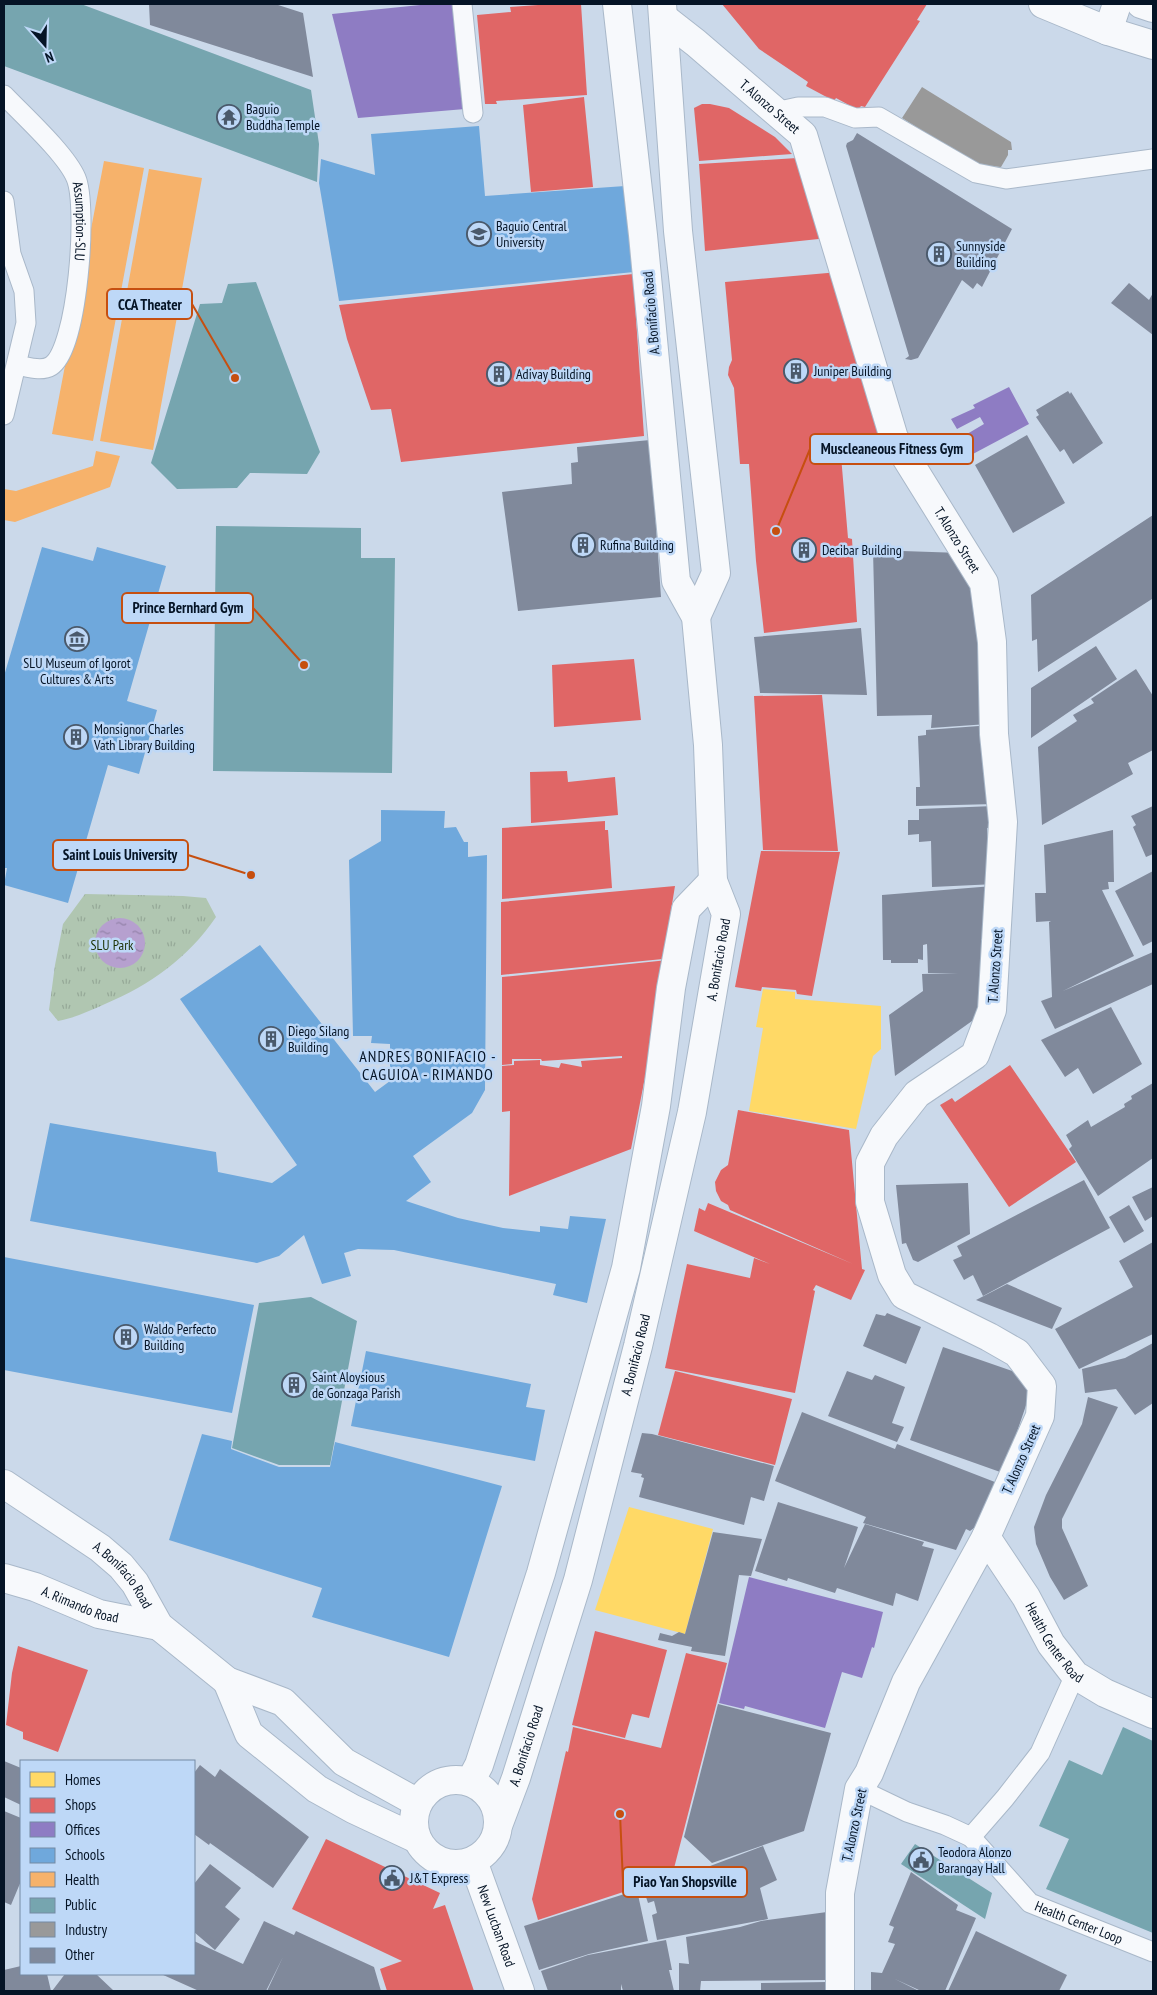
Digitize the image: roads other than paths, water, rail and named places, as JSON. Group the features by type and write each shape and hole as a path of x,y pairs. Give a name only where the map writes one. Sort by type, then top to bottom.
{"main road":[{"name":"A. Bonifacio Road","path":"499,1823 516,1778 578,1580 655,1276 692,1112 726,914 713,880 708,745 696,617 676,581 643,235 617,4"},
{"path":"1044,4 1108,30 1153,45"},
{"path":"1108,30 1117,4"},
{"path":"1141,4 1153,8"},
{"name":"A. Bonifacio Road","path":"663,11 678,230 716,573 696,617"},
{"name":"T. Alonzo Street","path":"663,11 696,43 803,135 894,438 984,584 992,642 994,734 1004,822 992,1010 975,1055 917,1094 884,1136 870,1163 870,1202 892,1275 904,1295 1018,1354 1042,1386 1040,1416 986,1537 906,1682 869,1773 859,1789 840,1894 840,1991"},
{"path":"470,1782 480,1764 541,1573 626,1268 656,1106 671,988 686,909 713,880"},
{"name":"A. Bonifacio Road","path":"4,1484 100,1548 122,1566 135,1583 159,1626 227,1681 283,1702 344,1762 418,1803"},
{"name":"Health Center Road","path":"986,1537 1026,1597 1051,1644 1075,1675 1105,1693 1153,1714"},
{"name":"A. Rimando Road","path":"4,1578 35,1587 98,1614 159,1626"},
{"name":"A. Bonifacio Road","path":"227,1681 249,1734 317,1789 417,1840"},
{"path":"446,1781 470,1782 479,1786 491,1798 498,1812 499,1823 495,1839 486,1853 473,1861 459,1864 440,1862 424,1850 417,1840 414,1816 418,1803 437,1784 446,1781"},
{"name":"New Lucban Road","path":"473,1861 520,1991"}],"lane":[{"path":"462,4 473,112"},
{"name":"Assumption-SLU","path":"4,95 64,159 76,178 82,201 81,234 72,320 62,353 51,366 40,369 17,365"},
{"path":"775,112 798,108 825,107 855,118 879,117 976,172 1006,179 1153,159"},
{"path":"4,201 8,254 24,291 26,323 4,415"},
{"path":"972,1838 1040,1753 1075,1675"},
{"name":"Health Center Loop","path":"859,1789 907,1812 945,1825 972,1838 1030,1903 1153,1952"}],"water":[{"path":"120,918 130,920 138,925 143,933 145,943 143,953 138,961 130,966 120,968 110,966 102,961 97,953 95,943 97,933 102,925 110,920"}],"place":[{"name":"Baguio Buddha Temple","path":"229,117"},
{"name":"Baguio Central University","path":"479,234"},
{"name":"Sunnyside Building","path":"939,254"},
{"name":"Juniper Building","path":"796,371"},
{"name":"Adivay Building","path":"499,374"},
{"name":"CCA Theater","path":"235,378"},
{"name":"Muscleaneous Fitness Gym","path":"776,531"},
{"name":"Rufina Building","path":"583,545"},
{"name":"Decibar Building","path":"804,550"},
{"name":"SLU Museum of Igorot Cultures & Arts","path":"77,639"},
{"name":"Prince Bernhard Gym","path":"304,665"},
{"name":"Monsignor Charles Vath Library Building","path":"76,737"},
{"name":"Saint Louis University","path":"251,875"},
{"name":"Diego Silang Building","path":"271,1039"},
{"name":"Waldo Perfecto Building","path":"126,1337"},
{"name":"Saint Aloysious de Gonzaga Parish","path":"294,1385"},
{"name":"Piao Yan Shopsville","path":"620,1814"},
{"name":"Teodora Alonzo Barangay Hall","path":"921,1860"},
{"name":"J&T Express","path":"392,1878"}],"district":[{"name":"ANDRES BONIFACIO - CAGUIOA - RIMANDO","path":"428,1065"}],"park label":[{"name":"SLU Park","path":"112,945"}]}
